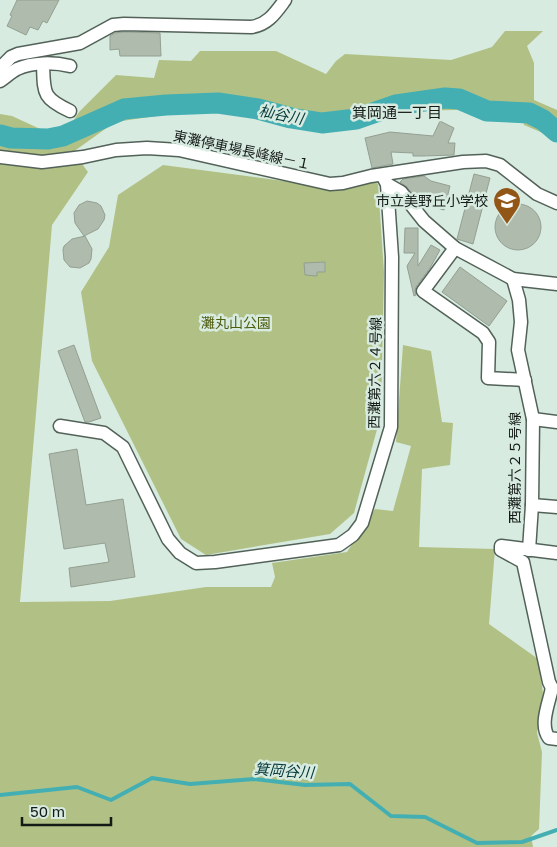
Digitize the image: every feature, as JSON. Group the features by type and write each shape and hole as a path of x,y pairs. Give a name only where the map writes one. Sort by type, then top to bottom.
{"street":[{"path":"0,68 10,57 80,43 113,25 259,26 271,18 285,0"},
{"path":"0,80 16,69 29,65 57,63 70,66"},
{"path":"43,64 45,94 55,104 70,111"},
{"name":"東灘停車場長峰線－１","path":"0,157 42,162 84,157 116,150 147,148 179,150 330,184 384,179"},
{"path":"384,179 463,162 486,161 500,165 537,194 557,203"},
{"path":"384,179 401,192 424,221 455,248 513,279 557,284"},
{"name":"西灘第六２４号線","path":"60,426 104,433 123,446 168,538 180,553 196,563 339,545 353,535 362,523 391,427 392,257 384,179"},
{"path":"455,248 423,291 483,333 489,342 488,378 525,380"},
{"name":"西灘第六２５号線","path":"513,279 519,300 521,322 518,350 533,419 532,505 529,550"},
{"path":"533,419 557,422"},
{"path":"532,505 557,507"},
{"path":"557,553 501,546 501,550 523,562 549,682 554,689 544,722 545,733 549,738 557,739"}],"green space":[{"path":"505,31 543,31 527,46 534,63 534,100 557,110 557,139 524,125 518,107 500,105 498,109 411,111 353,127 330,129 227,109 170,114 115,122 73,152 88,172 52,225 20,602 110,601 206,587 271,587 275,577 272,563 347,552 375,509 393,511 411,446 396,442 403,345 431,351 442,422 453,423 450,465 422,469 419,547 495,549 489,624 538,659 543,693 537,733 542,752 539,829 531,836 533,847 0,847 0,114 12,116 62,139 79,112 116,75 154,78 159,60 191,61 200,51 276,51 326,74 336,61 345,54 451,60 492,47"},
{"name":"灘丸山公園","path":"163,165 321,186 373,181 378,184 384,272 381,415 354,513 330,534 206,555 181,539 92,361 81,292 109,247 118,195"}],"building":[{"path":"17,0 59,0 47,23 43,21 38,30 30,27 26,35 7,26"},
{"path":"115,33 160,33 161,56 120,56 119,49 110,50 110,36"},
{"path":"440,121 454,128 448,143 455,143 454,155 413,156 413,153 391,152 393,164 372,168 365,138 390,132 433,136"},
{"path":"474,174 490,178 473,244 457,239"},
{"path":"424,176 431,181 450,186 444,210 420,203 407,187 400,182 403,179"},
{"path":"87,201 101,206 105,215 98,229 84,236 75,223 74,213 79,205"},
{"path":"514,204 522,204 531,208 537,214 541,227 537,240 531,246 522,250 514,250 505,246 499,240 495,231 495,223 499,214 505,208"},
{"path":"405,228 418,228 418,266 431,245 440,250 416,287 416,295 414,296 407,266 415,253 404,253"},
{"path":"85,236 92,249 91,259 89,263 80,268 70,267 64,260 64,246 72,239"},
{"path":"325,262 325,272 317,272 317,276 305,275 304,263"},
{"path":"460,267 507,301 489,326 442,292"},
{"path":"74,345 101,418 89,422 85,422 58,351"},
{"path":"77,449 86,505 123,499 135,577 71,587 69,568 109,562 105,543 64,549 49,454"}],"waterway":[{"name":"杣谷川","path":"0,135 11,138 48,139 63,136 124,109 166,105 218,103 258,109 291,118 322,123 356,119 396,105 445,98 459,99 487,111 529,113 543,120 557,132"},
{"name":"箕岡谷川","path":"0,795 77,787 111,800 152,778 190,784 254,779 305,785 350,784 391,816 425,817 477,843 522,842 557,830"}],"place":[{"name":"市立美野丘小学校","path":"507,225"}],"district":[{"name":"箕岡通一丁目","path":"397,113"}]}
